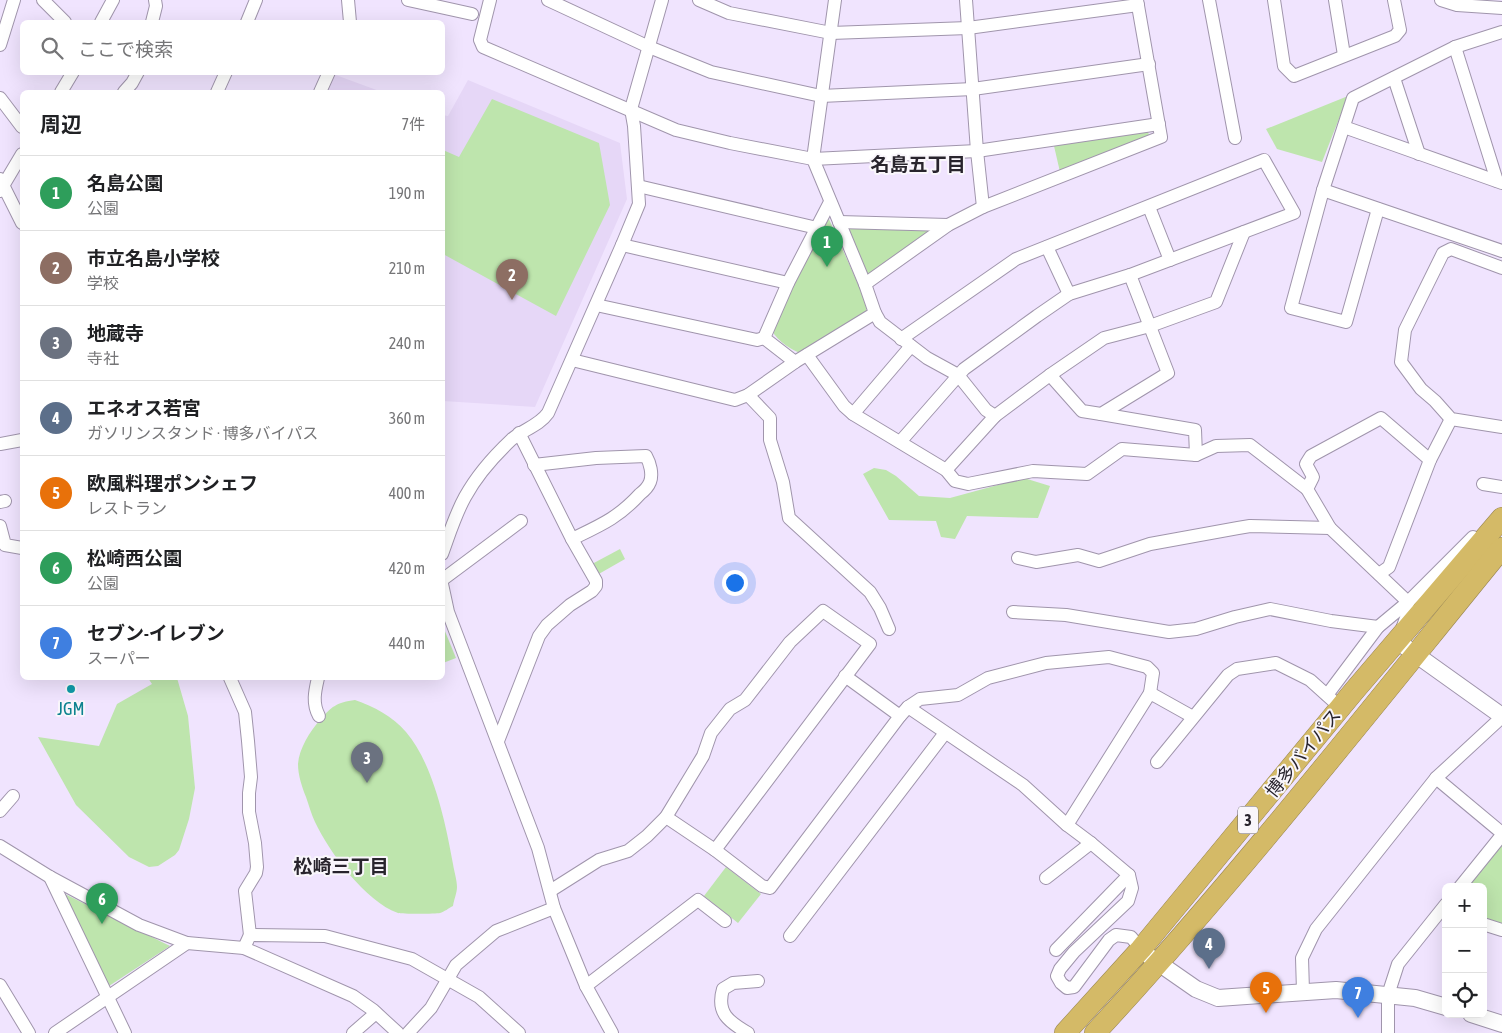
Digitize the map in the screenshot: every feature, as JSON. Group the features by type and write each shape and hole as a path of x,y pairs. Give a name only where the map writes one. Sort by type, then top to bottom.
{"highway":[{"name":"博多バイパス","path":"1064,1033 1141,949 1334,701 1397,641 1502,518"},
{"name":"博多バイパス","path":"1095,1033 1159,964 1343,744 1502,548"}],"street":[{"path":"0,44 14,0"},
{"path":"43,0 63,20"},
{"path":"102,20 113,0"},
{"path":"152,20 156,6 155,0"},
{"path":"248,20 256,0"},
{"path":"348,0 350,20"},
{"path":"408,0 472,14"},
{"path":"490,0 480,40 483,48 676,130 730,143 813,159 977,151 1159,124"},
{"path":"548,0 649,47 711,72 821,96 972,89 1149,64"},
{"path":"445,547 465,497 484,468 519,433 543,420 548,413 639,204 634,126 631,110 662,0"},
{"path":"699,0 729,13 831,34 968,28 1137,2 1160,137 984,207 948,225 864,284"},
{"path":"835,0 813,159 880,322 927,358 958,375 986,410 995,416"},
{"path":"966,0 977,151 984,207"},
{"path":"1209,0 1235,138"},
{"path":"1274,0 1284,66 1294,76 1395,36 1400,30 1394,0"},
{"path":"1336,0 1344,55"},
{"path":"1444,0 1457,5 1502,8"},
{"path":"1378,209 1346,322 1291,308 1323,190 1353,98 1454,47 1502,32"},
{"path":"1454,47 1500,182"},
{"path":"64,90 72,75"},
{"path":"126,90 136,75"},
{"path":"219,90 225,75"},
{"path":"321,90 328,75"},
{"path":"1394,78 1419,154"},
{"path":"0,98 20,124"},
{"path":"1344,127 1500,182"},
{"path":"20,157 1,185 20,219"},
{"path":"853,414 906,342 1016,258 1264,160 1294,213 1314,222"},
{"path":"638,186 816,228"},
{"path":"1323,190 1502,252"},
{"path":"764,338 788,283 830,202"},
{"path":"1149,206 1170,260"},
{"path":"900,442 958,375 1036,316 1069,294 1130,275 1294,213"},
{"path":"839,222 948,225"},
{"path":"946,470 995,416 1104,338 1150,326 1216,302 1244,232"},
{"path":"622,245 788,283"},
{"path":"1047,247 1069,294"},
{"path":"1502,268 1451,248 1443,253 1405,330 1401,362 1421,389 1451,419 1502,427"},
{"path":"1101,414 1168,373 1130,275"},
{"path":"596,305 757,340 764,338"},
{"path":"572,360 735,400 748,395 794,362 875,313"},
{"path":"764,338 794,362"},
{"path":"807,355 844,406 853,414 946,470 954,481 968,484 1033,471 1087,474 1122,449 1196,455 1216,446 1250,445 1307,489 1330,528 1408,602"},
{"path":"1050,375 1082,411 1195,430 1196,455"},
{"path":"748,395 770,418 770,440 783,482 789,518 870,592 880,608 889,629"},
{"path":"1307,489 1313,477 1306,464 1311,456 1381,418 1430,460"},
{"path":"1379,574 1389,567 1430,460 1451,419"},
{"path":"498,741 540,636 547,625 570,605 592,592 596,586 596,581 572,539 519,433"},
{"path":"0,444 20,440"},
{"path":"534,465 596,458 646,456 650,462 650,484 630,505 611,520 572,539"},
{"path":"1483,484 1502,486"},
{"path":"445,578 521,521"},
{"path":"0,526 5,545 20,548"},
{"path":"1018,558 1036,562 1078,555 1099,561 1150,544 1250,526 1330,528"},
{"path":"1157,762 1193,716 1228,675 1237,668 1276,663 1310,680 1334,701 1378,627 1408,602 1480,530"},
{"path":"445,598 448,612 538,848 554,908 586,986 612,1033"},
{"path":"1303,991 1302,958 1316,929 1436,778 1502,716 1397,641 1406,618 1408,602"},
{"path":"1013,612 1066,615 1169,632 1196,629 1234,617 1270,609 1332,621 1378,627"},
{"path":"550,891 599,860 628,851 666,817 704,756 711,733 730,709 745,700 790,642 823,611 870,644 715,850"},
{"path":"666,817 715,850 762,886 770,888 904,711 920,699 958,695 988,678 1046,663 1109,657 1147,667 1152,673 1150,693 1067,825"},
{"path":"845,676 945,733 1023,785 1067,825 1091,842 1129,875 1132,888 1128,901 1074,952 1060,969 1057,976 1067,988 1074,987 1110,940 1116,936 1131,937 1141,949 1159,964 1196,989 1218,998 1336,990 1415,998 1442,1006"},
{"path":"231,680 244,712 251,777 248,793 249,812 257,866 256,873 245,891 250,935 244,948"},
{"path":"318,680 315,708 319,716"},
{"path":"1150,693 1193,716"},
{"path":"790,936 945,733"},
{"path":"1436,778 1502,834 1463,883"},
{"path":"0,811 13,796"},
{"path":"1046,878 1091,842"},
{"path":"0,846 50,877 139,925 187,943 244,948 353,996 376,1012 398,1033"},
{"path":"1056,950 1129,875"},
{"path":"50,877 126,1033"},
{"path":"586,986 698,900 725,921"},
{"path":"408,1033 431,1008 456,965 496,931 554,908"},
{"path":"1388,1033 1388,995 1398,964 1442,912"},
{"path":"1487,925 1502,930"},
{"path":"250,935 325,936 412,960 448,978 479,997 519,1033"},
{"path":"55,1033 187,943"},
{"path":"748,1033 726,1016 720,1008 720,997 723,989 733,983 758,981"},
{"path":"0,985 29,1033"},
{"path":"353,1033 376,1012"},
{"path":"1484,1018 1502,1024"}],"shaded area":[{"path":"333,75 336,75 377,90 326,90"},
{"path":"468,80 620,143 627,199 535,407 445,401 445,116 448,116"}],"green space":[{"path":"1348,96 1322,162 1277,149 1266,129"},
{"path":"492,99 599,143 610,205 556,316 445,255 445,151 459,157"},
{"path":"1147,130 1150,137 1060,172 1054,146"},
{"path":"829,219 867,304 866,312 803,354 794,351 772,331 821,229 826,220"},
{"path":"852,228 936,229 872,275 866,274 849,230"},
{"path":"874,468 886,470 896,476 919,496 950,498 1024,478 1050,486 1038,518 967,516 955,539 941,537 936,521 889,520 863,474"},
{"path":"620,549 625,559 597,575 592,564"},
{"path":"445,631 456,658 445,662"},
{"path":"149,680 178,680 188,716 195,788 189,819 179,850 175,855 158,866 149,867 129,857 76,805 38,737 99,746 117,704 152,684"},
{"path":"355,700 383,713 401,726 424,760 431,777 442,813 457,884 453,906 442,912 405,914 386,907 361,887 350,875 329,847 314,819 299,777 298,764 300,752 312,729 328,712 343,702"},
{"path":"1502,844 1502,926 1487,921 1487,883 1469,883"},
{"path":"726,867 761,894 738,923 704,896"},
{"path":"63,893 170,946 109,986"}],"place":[{"name":"名島公園","path":"827,267"},
{"name":"市立名島小学校","path":"512,300"},
{"name":"JGM","path":"71,689"},
{"name":"地蔵寺","path":"367,783"},
{"name":"松崎西公園","path":"102,924"},
{"name":"エネオス若宮","path":"1209,969"},
{"name":"欧風料理ポンシェフ","path":"1266,1013"},
{"name":"セブン-イレブン","path":"1358,1018"}],"district":[{"name":"名島五丁目","path":"918,164"},
{"name":"松崎三丁目","path":"341,866"}]}
